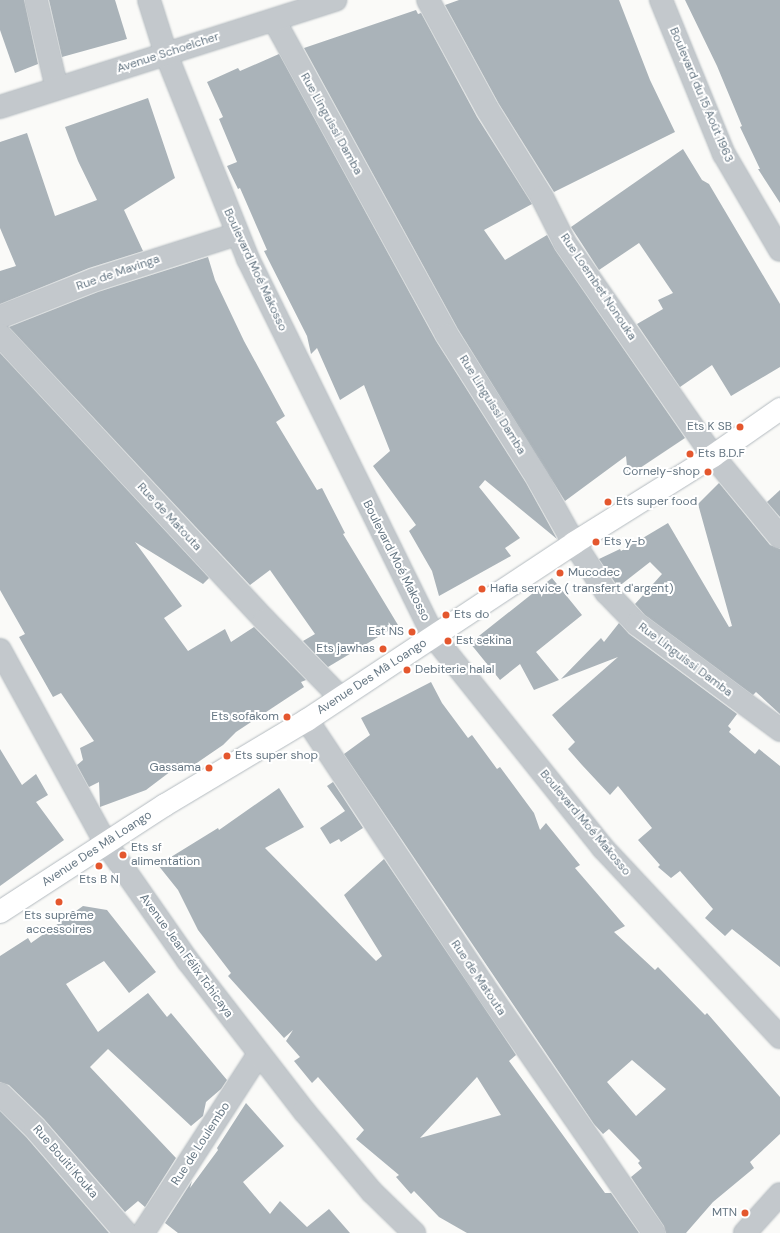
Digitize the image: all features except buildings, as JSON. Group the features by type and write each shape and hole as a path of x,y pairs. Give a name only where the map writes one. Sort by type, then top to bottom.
{"main road":[{"name":"Avenue Des Mâ Loango","path":"0,912 105,842 307,720 574,543 713,456 780,410"}],"street":[{"path":"36,0 57,89"},
{"name":"Boulevard Moé Makosso","path":"149,0 166,54 237,234 434,637 603,848 780,1037"},
{"name":"Avenue Schoelcher","path":"0,107 335,0"},
{"name":"Rue Loembet Nonouka","path":"428,0 488,110 542,196 565,242 713,456 780,537"},
{"name":"Boulevard du 15 Août 1963","path":"661,0 724,154 780,250"},
{"name":"Rue Linguissi Damba","path":"274,20 447,335 537,477 574,543 606,592 637,624 780,730"},
{"name":"Rue de Mavinga","path":"0,317 94,280 237,234"},
{"name":"Rue de Matouta","path":"0,335 259,615 340,698"},
{"name":"Avenue Jean Félix Tchicaya","path":"0,650 105,842 258,1055 372,1192 414,1233"},
{"name":"Rue de Matouta","path":"307,720 483,985 654,1233"},
{"name":"Rue de Loulembo","path":"143,1233 258,1055"},
{"name":"Rue Bouiti Kouka","path":"0,1094 35,1128 126,1233"},
{"path":"745,1233 780,1194"}],"place":[{"name":"Ets K SB","path":"740,427"},
{"name":"Ets B.D.F","path":"690,454"},
{"name":"Cornely-shop","path":"708,472"},
{"name":"Ets super food","path":"608,502"},
{"name":"Ets y-b","path":"596,542"},
{"name":"Mucodec","path":"560,573"},
{"name":"Hafia service ( transfert d'argent)","path":"482,589"},
{"name":"Ets do","path":"446,615"},
{"name":"Est NS","path":"412,632"},
{"name":"Est sekina","path":"448,641"},
{"name":"Ets jawhas","path":"383,649"},
{"name":"Debiterie halal","path":"407,670"},
{"name":"Ets sofakom","path":"287,717"},
{"name":"Ets super shop","path":"227,756"},
{"name":"Gassama","path":"209,768"},
{"name":"Ets sf alimentation","path":"123,855"},
{"name":"Ets B N","path":"99,866"},
{"name":"Ets suprême accessoires","path":"59,902"},
{"name":"MTN","path":"745,1213"}]}
